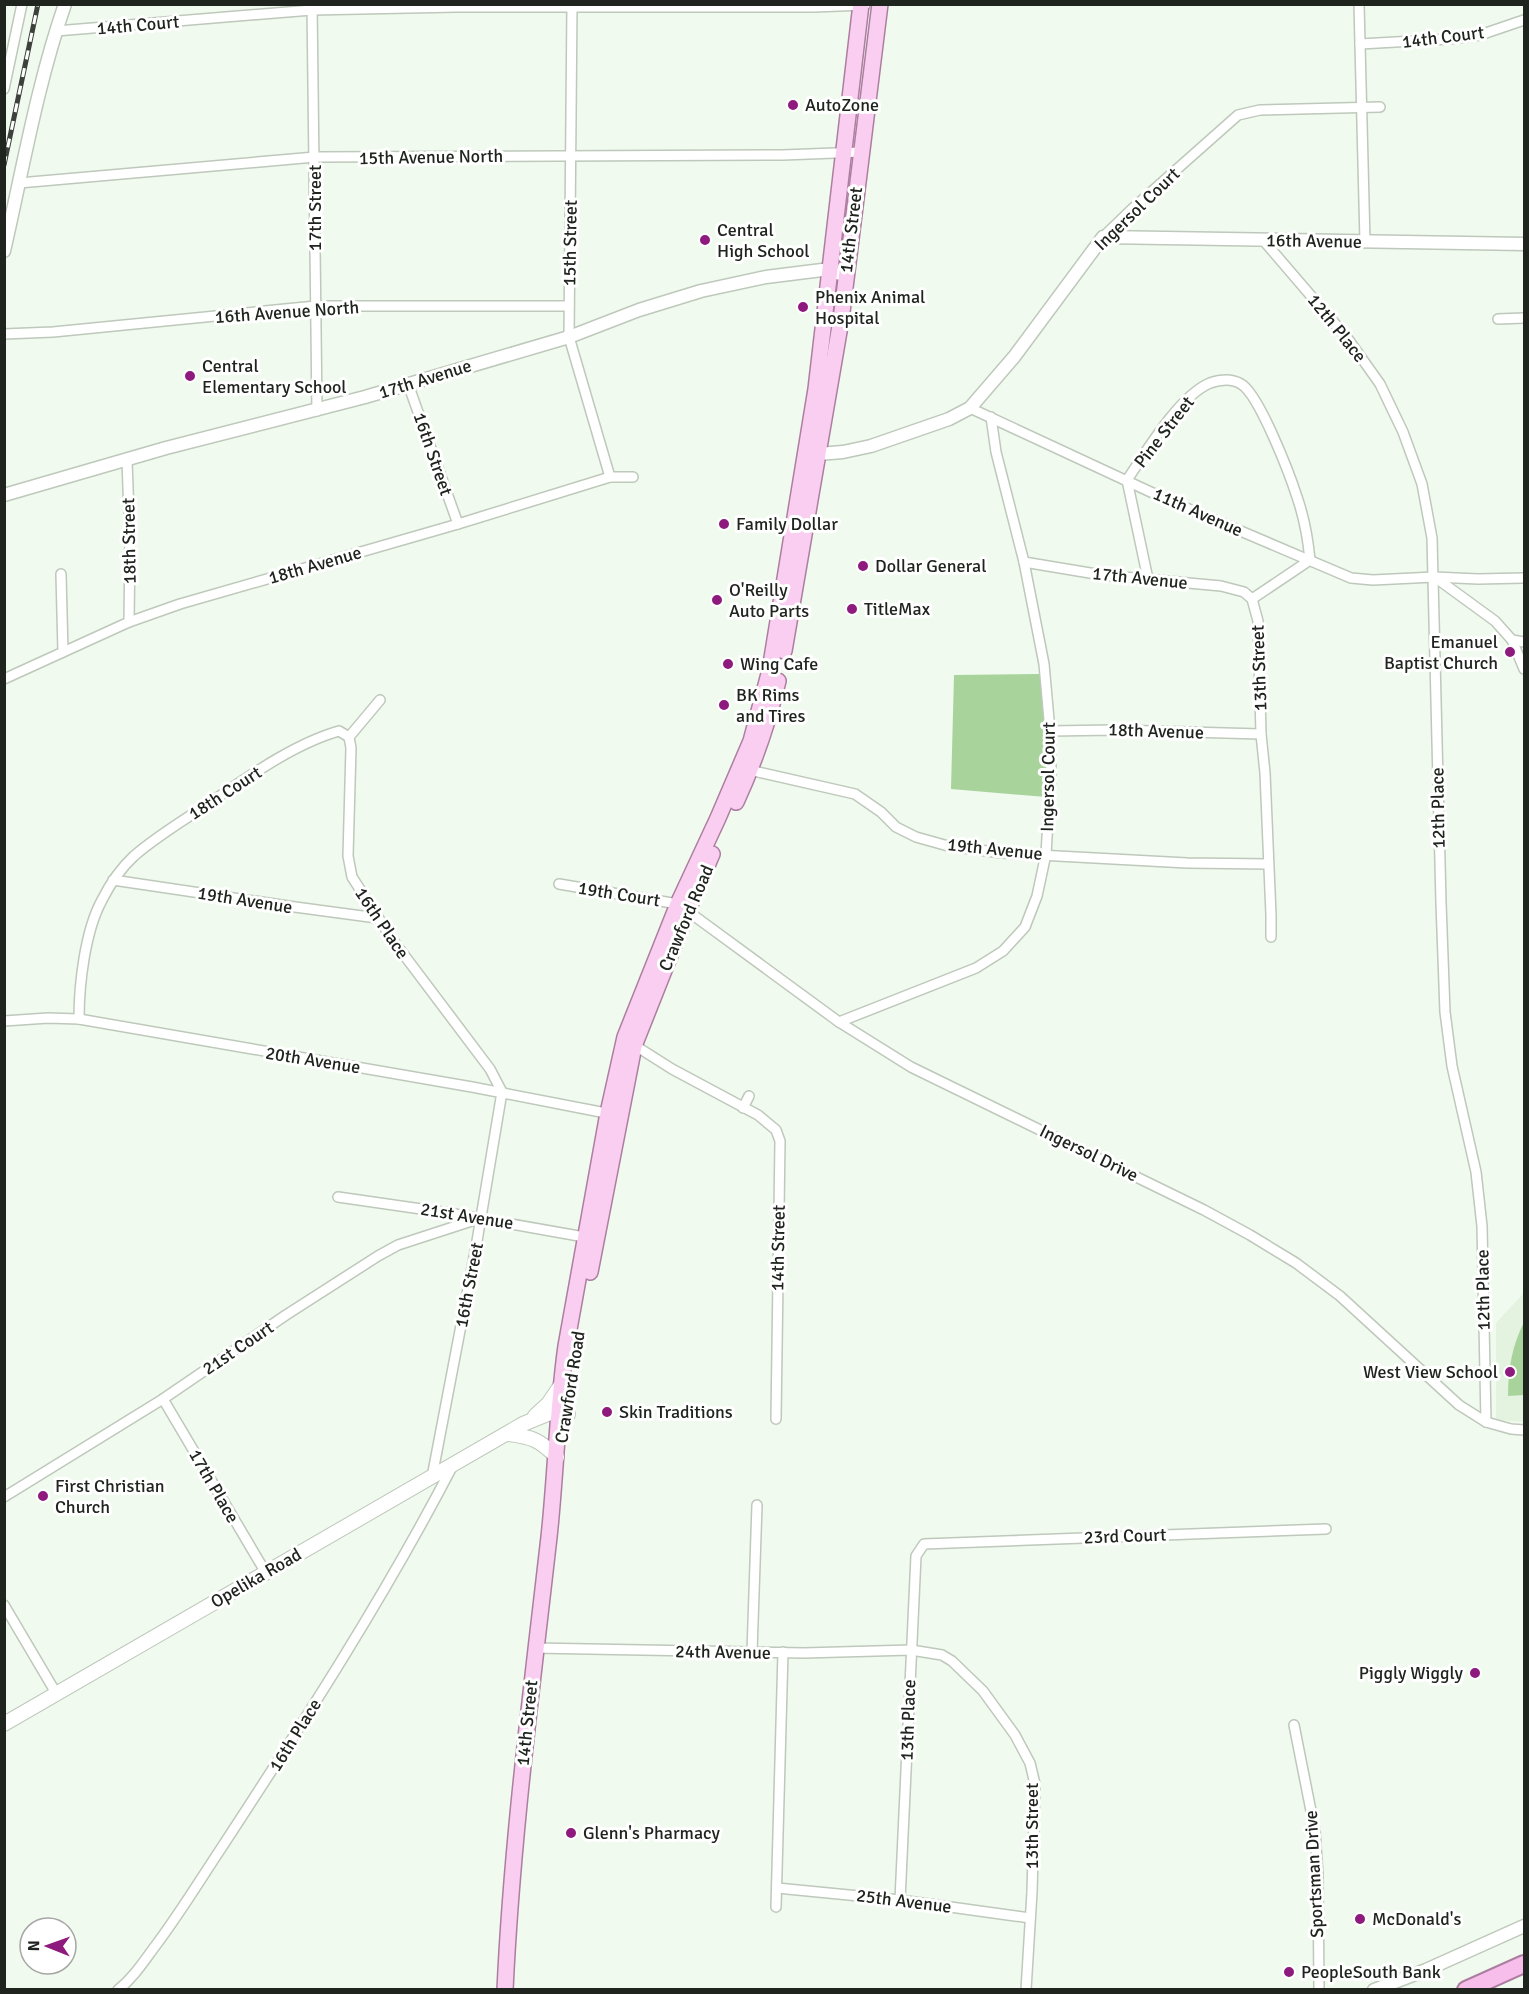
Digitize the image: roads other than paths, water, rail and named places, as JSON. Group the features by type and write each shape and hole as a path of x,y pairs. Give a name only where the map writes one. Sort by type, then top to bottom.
{"highway":[{"path":"1466,1989 1524,1964"}],"main road":[{"name":"14th Street","path":"812,453 841,320 880,4"},
{"name":"14th Street","path":"812,453 829,271 861,5"},
{"name":"Crawford Road","path":"561,1416 574,1357 591,1238 614,1114 644,984 683,907 718,818 745,769 772,708 783,655 812,453"},
{"name":"Crawford Road","path":"557,1457 563,1448 561,1385 566,1346 591,1238"},
{"path":"531,1420 548,1404 561,1385"},
{"name":"Opelika Road","path":"4,1724 531,1420 550,1413 561,1416"},
{"name":"Opelika Road","path":"508,1434 528,1431 561,1416"},
{"path":"508,1434 532,1437 557,1457"},
{"name":"14th Street","path":"505,1989 534,1648 557,1457"}],"street":[{"path":"4,89 22,4"},
{"path":"4,251 36,102 65,4"},
{"name":"14th Court","path":"56,31 312,7 814,7 868,4"},
{"path":"1359,4 1365,242"},
{"name":"15th Street","path":"572,6 569,337 610,477"},
{"name":"17th Street","path":"312,7 317,411"},
{"name":"14th Court","path":"1360,44 1480,35 1524,20"},
{"path":"1360,107 1380,107"},
{"name":"Ingersol Court","path":"970,408 1014,357 1103,237 1238,115 1260,110 1360,107"},
{"name":"15th Avenue North","path":"19,183 315,158 861,152"},
{"name":"16th Avenue","path":"1103,237 1524,244"},
{"name":"12th Place","path":"1264,241 1348,339 1380,384 1403,432 1422,483 1432,538 1434,577 1445,1012 1452,1066 1476,1172 1482,1226 1486,1422"},
{"name":"17th Avenue","path":"4,495 166,448 317,411 569,337 639,310 701,291 766,277 822,270 845,275"},
{"name":"16th Avenue North","path":"4,334 53,332 316,306 569,306"},
{"path":"1498,319 1524,318"},
{"name":"Pine Street","path":"1148,579 1127,480 1171,418 1193,394 1211,383 1232,380 1241,384 1254,399 1278,449 1298,499 1308,540 1310,560"},
{"name":"16th Street","path":"408,384 458,524"},
{"path":"812,453 843,452 871,446 949,418 970,408"},
{"name":"11th Avenue","path":"970,408 1170,501 1351,578 1373,580 1434,577"},
{"name":"Ingersol Court","path":"839,1022 976,968 1003,951 1025,927 1037,896 1046,854 1051,771 1044,664 1024,562 1001,474 991,417"},
{"name":"18th Street","path":"127,461 130,540 129,622"},
{"name":"18th Avenue","path":"4,679 129,622 180,604 458,524 610,477 633,477"},
{"name":"13th Street","path":"1271,937 1258,621 1252,599 1310,560"},
{"name":"17th Avenue","path":"1024,562 1102,575 1233,588 1244,592 1252,599"},
{"path":"61,574 63,652"},
{"path":"1434,577 1524,578"},
{"path":"1434,577 1495,621 1512,640 1524,669"},
{"path":"1512,640 1524,642"},
{"path":"349,737 380,700"},
{"name":"18th Court","path":"113,880 133,857 239,783 327,734 339,730 349,737"},
{"name":"18th Avenue","path":"1050,731 1115,730 1262,734"},
{"name":"16th Place","path":"349,737 351,748 349,867 357,888 490,1069 502,1092"},
{"name":"19th Avenue","path":"745,769 855,794 881,812 896,827 916,837 948,846 1002,853 1187,863 1268,864"},
{"path":"79,1019 81,974 93,921 113,880"},
{"name":"19th Avenue","path":"113,880 377,918"},
{"name":"19th Court","path":"559,884 683,907"},
{"name":"Ingersol Drive","path":"683,907 839,1022 911,1067 1183,1199 1296,1263 1340,1296 1459,1405 1486,1422 1524,1430"},
{"name":"20th Avenue","path":"4,1021 48,1018 79,1019 502,1092 614,1114"},
{"path":"629,1042 743,1108 748,1096"},
{"name":"16th Street","path":"432,1477 481,1218 502,1092"},
{"name":"14th Street","path":"743,1108 776,1130 780,1141 776,1419"},
{"name":"21st Avenue","path":"338,1197 481,1218 591,1238"},
{"name":"21st Court","path":"4,1497 163,1399 286,1315 378,1256 398,1245 481,1218"},
{"name":"17th Place","path":"163,1399 266,1573"},
{"name":"16th Place","path":"118,1989 135,1974 167,1931 257,1795 372,1610 452,1467"},
{"path":"752,1652 757,1505"},
{"name":"23rd Court","path":"924,1544 1326,1529"},
{"name":"13th Place","path":"900,1900 916,1556 924,1544"},
{"path":"4,1605 56,1694"},
{"name":"24th Avenue","path":"534,1648 848,1653 911,1650"},
{"name":"13th Street","path":"911,1650 942,1655 960,1667 1016,1735 1030,1763 1035,1784 1026,1989"},
{"path":"776,1907 783,1652"},
{"name":"Sportsman Drive","path":"1293,1725 1315,1832 1318,1875 1319,1989"},
{"name":"25th Avenue","path":"777,1887 900,1900 1030,1918"},
{"path":"1374,1989 1426,1970 1524,1926"}],"railway":[{"path":"4,165 38,4"}],"place":[{"name":"AutoZone","path":"793,105"},
{"name":"Central High School","path":"705,240"},
{"name":"Phenix Animal Hospital","path":"803,307"},
{"name":"Central Elementary School","path":"190,376"},
{"name":"Family Dollar","path":"724,524"},
{"name":"Dollar General","path":"863,566"},
{"name":"O'Reilly Auto Parts","path":"717,600"},
{"name":"TitleMax","path":"852,609"},
{"name":"Emanuel Baptist Church","path":"1510,652"},
{"name":"Wing Cafe","path":"728,664"},
{"name":"BK Rims and Tires","path":"724,705"},
{"name":"West View School","path":"1510,1372"},
{"name":"Skin Traditions","path":"607,1412"},
{"name":"First Christian Church","path":"43,1496"},
{"name":"Piggly Wiggly","path":"1475,1673"},
{"name":"Glenn's Pharmacy","path":"571,1833"},
{"name":"McDonald's","path":"1360,1919"},
{"name":"PeopleSouth Bank","path":"1289,1972"}]}
